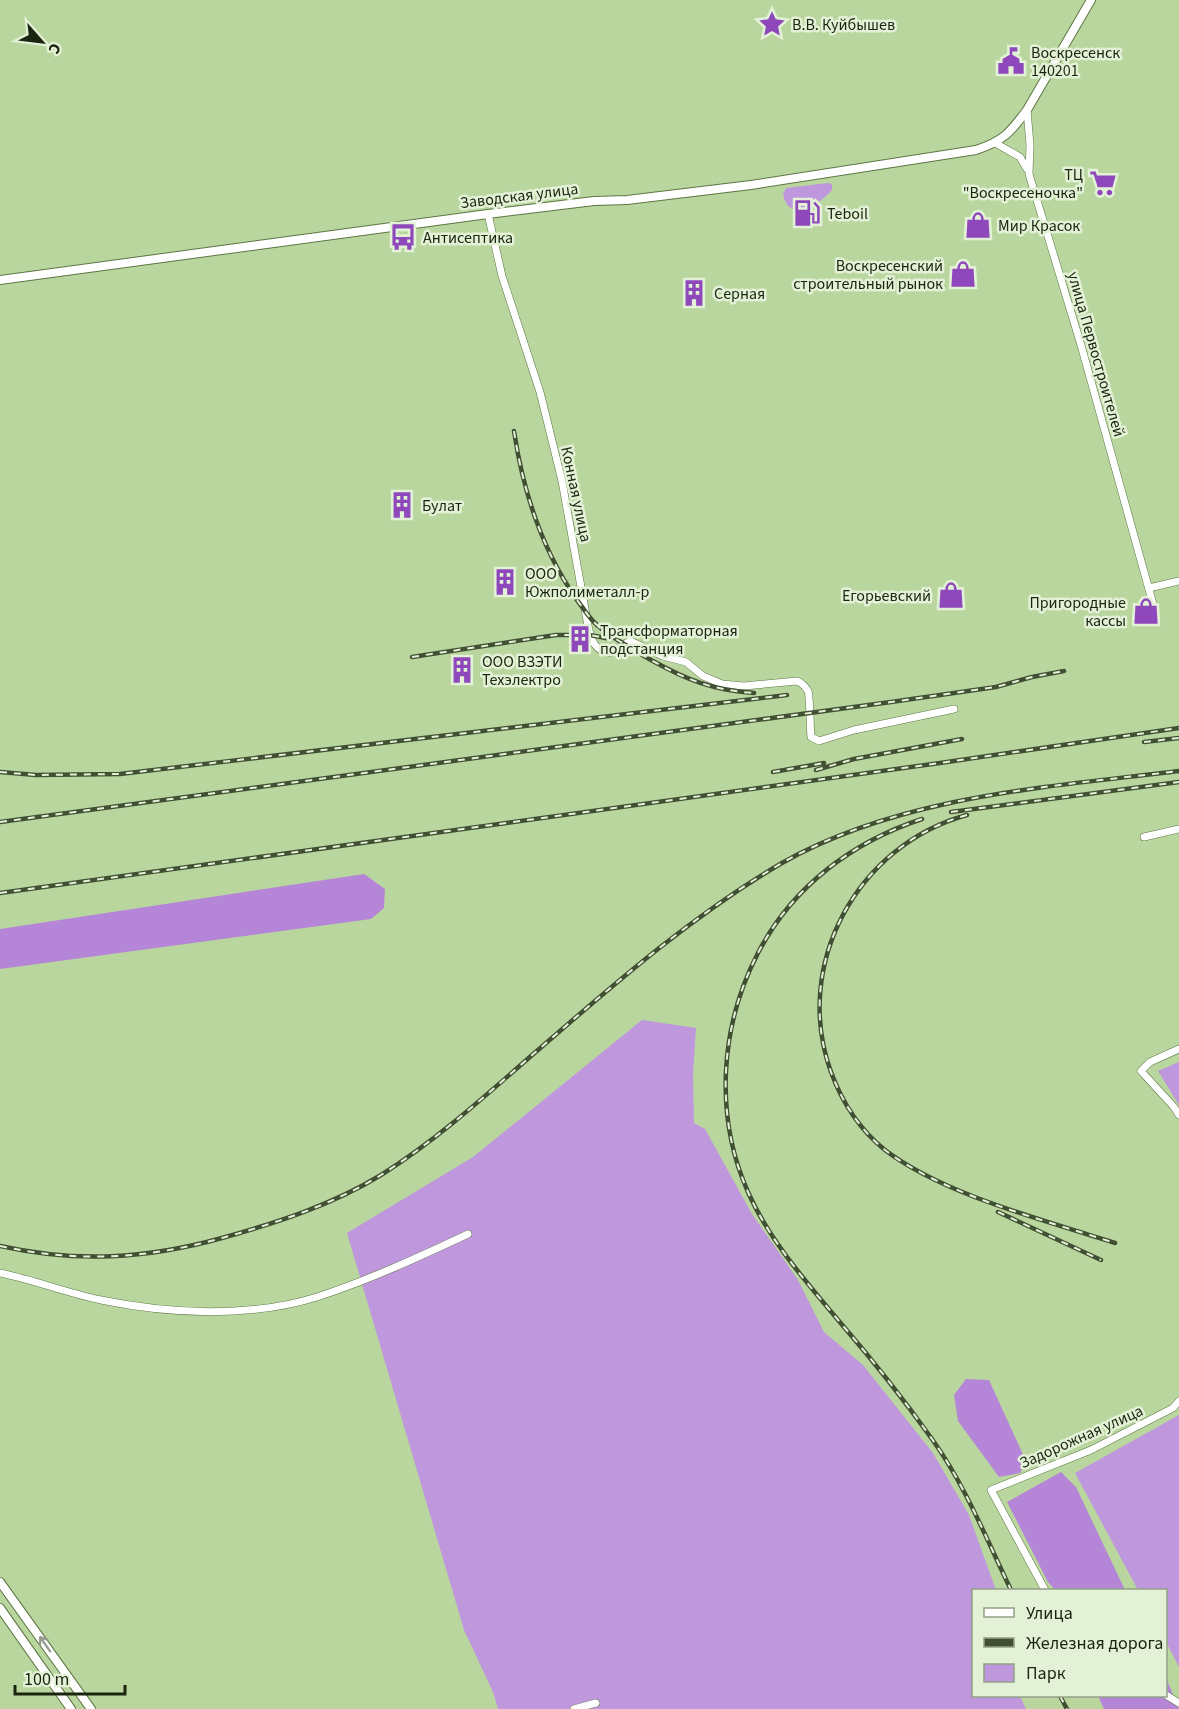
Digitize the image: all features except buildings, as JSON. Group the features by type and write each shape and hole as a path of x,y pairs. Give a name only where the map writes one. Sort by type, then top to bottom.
{"street":[{"name":"Заводская улица","path":"0,280 488,214 751,185 976,150 995,143 1015,126 1027,110 1091,0"},
{"name":"улица Первостроителей","path":"1027,110 1030,145 1029,174 1081,345 1153,604"},
{"path":"995,143 1020,157 1029,174"},
{"name":"Конная улица","path":"488,214 502,276 525,352 540,392 562,481 588,626 595,646 600,651 611,653 630,641 663,656 686,663 714,681 733,686 797,681 803,684 809,694 811,737 819,741 854,730 954,709"},
{"path":"1149,588 1179,581"},
{"path":"1144,837 1179,829"},
{"path":"1179,1049 1150,1062 1141,1071 1179,1115"},
{"path":"0,1273 101,1300 184,1312 247,1311 315,1298 381,1274 468,1234"},
{"name":"Задорожная улица","path":"1044,1589 991,1490 1091,1450 1173,1408 1179,1401"},
{"path":"0,1582 91,1709"},
{"path":"0,1608 71,1709"},
{"path":"573,1709 596,1703"}],"green space":[{"path":"832,184 832,190 813,206 798,210 786,203 783,194 786,188"},
{"path":"642,1020 696,1028 693,1075 694,1123 705,1129 752,1214 798,1280 824,1332 863,1365 933,1453 969,1515 996,1589 972,1589 972,1697 1020,1697 1026,1709 498,1709 493,1692 464,1630 347,1233 473,1157"},
{"path":"1179,1062 1179,1105 1158,1071"},
{"path":"1179,1415 1179,1667 1167,1644 1167,1589 1137,1589 1075,1473"}],"shaded area":[{"path":"364,874 385,889 384,908 371,919 0,969 0,929"},
{"path":"966,1379 989,1380 1026,1461 1020,1473 999,1477 958,1421 954,1395"},
{"path":"1061,1472 1076,1487 1125,1589 1054,1589 1048,1582 1007,1502"},
{"path":"1167,1680 1179,1709 1104,1709 1098,1697 1167,1697"}],"railway":[{"path":"514,431 529,498 544,540 565,581 591,619 616,639 676,673 712,687 754,693"},
{"path":"412,657 556,635 590,635 611,639"},
{"path":"0,822 891,702 996,687 1064,671"},
{"path":"0,772 36,775 120,774 787,695"},
{"path":"0,893 1179,728"},
{"path":"1144,742 1179,738"},
{"path":"816,770 854,759 962,739"},
{"path":"773,772 824,763"},
{"path":"0,1246 56,1255 139,1254 222,1238 323,1204 362,1186 420,1148 477,1103 652,954 716,906 782,863 828,840 875,823 925,809 1027,789 1179,771"},
{"path":"951,812 1179,782"},
{"path":"967,815 928,830 894,853 865,881 843,915 828,952 820,991 821,1031 831,1072 846,1105 860,1124 885,1150 909,1166 996,1205 1115,1243"},
{"path":"922,819 872,840 826,870 788,907 772,929 745,981 736,1010 729,1041 726,1102 737,1163 748,1192 767,1228 804,1279 867,1354 932,1439 975,1513 1011,1589"},
{"path":"998,1212 1101,1260"},
{"path":"1061,1697 1067,1709"}],"place":[{"name":"В.В. Куйбышев","path":"772,24"},
{"name":"Воскресенск 140201","path":"1011,61"},
{"name":"ТЦ \"Воскресеночка\"","path":"1103,183"},
{"name":"Teboil","path":"807,213"},
{"name":"Мир Красок","path":"978,225"},
{"name":"Антисептика","path":"403,237"},
{"name":"Воскресенский строительный рынок","path":"963,274"},
{"name":"Серная","path":"694,293"},
{"name":"Булат","path":"402,505"},
{"name":"ООО Южполиметалл-р","path":"505,582"},
{"name":"Егорьевский","path":"951,595"},
{"name":"Пригородные кассы","path":"1146,611"},
{"name":"Трансформаторная подстанция","path":"580,639"},
{"name":"ООО ВЗЭТИ Техэлектро","path":"462,670"}]}
